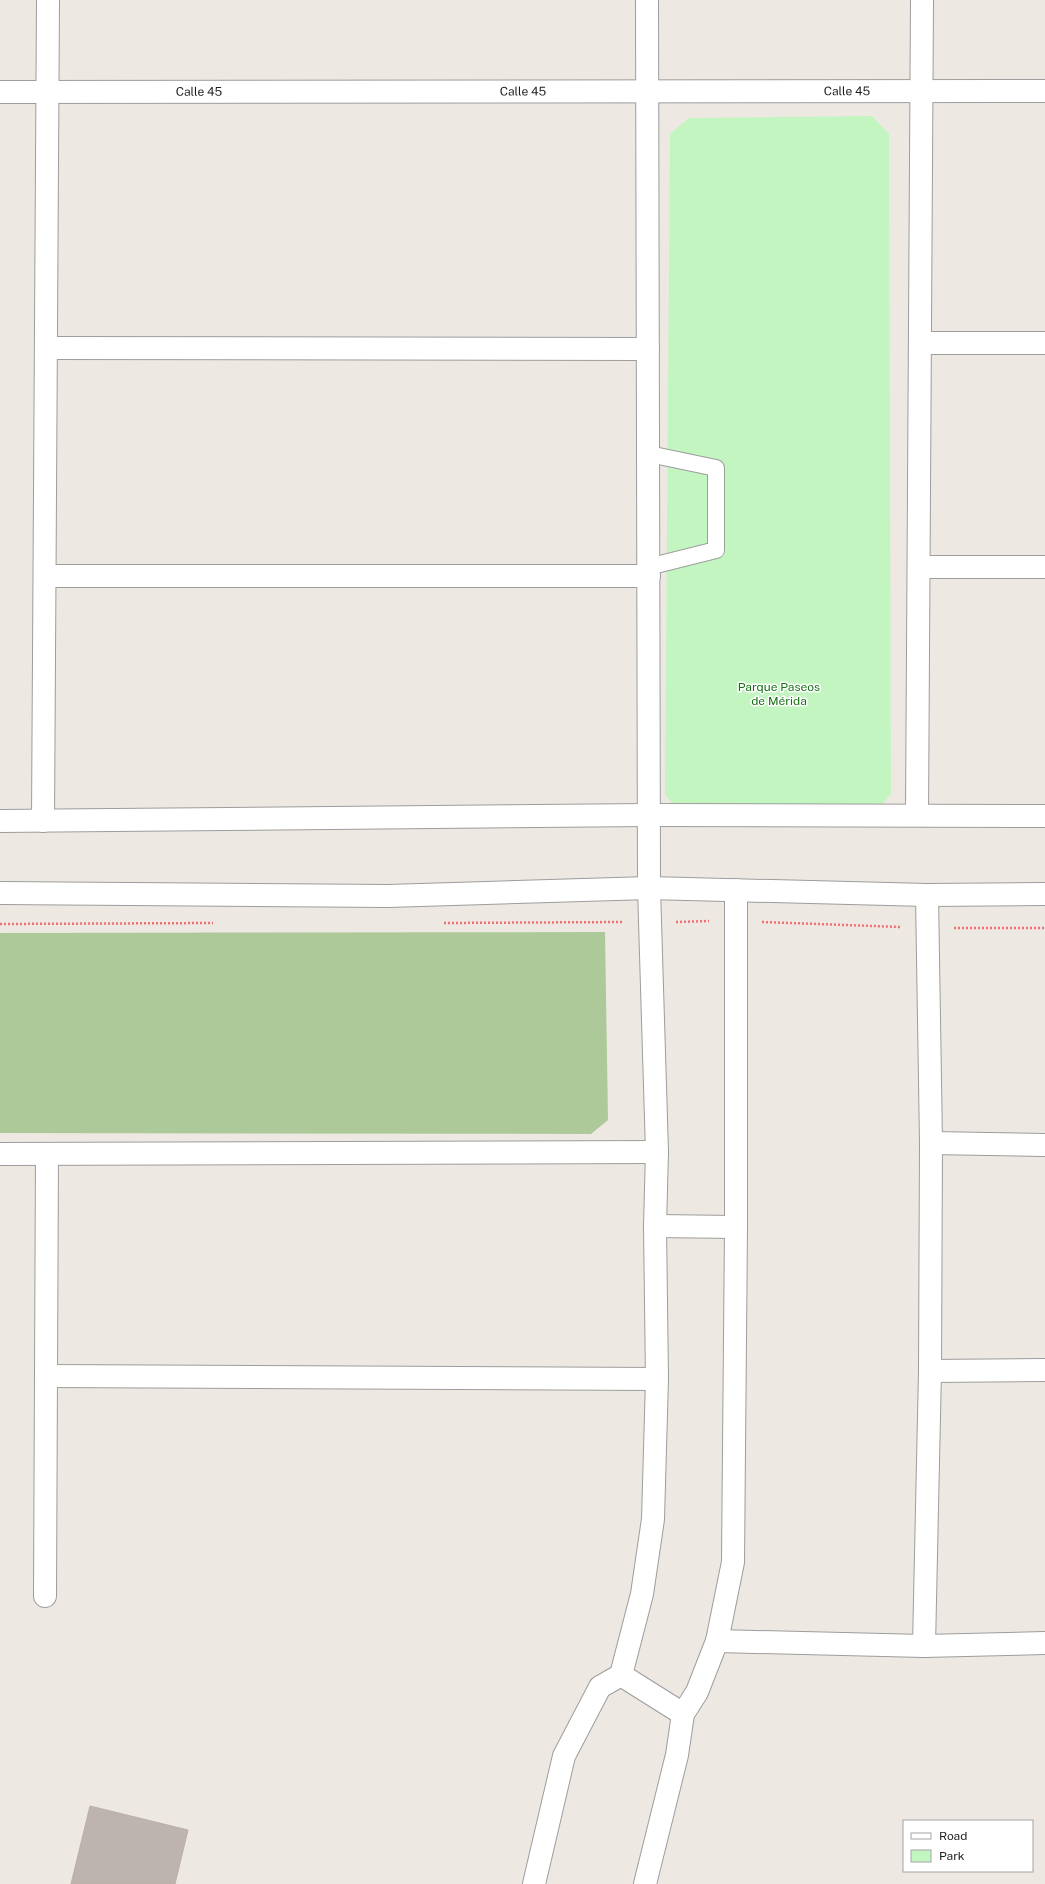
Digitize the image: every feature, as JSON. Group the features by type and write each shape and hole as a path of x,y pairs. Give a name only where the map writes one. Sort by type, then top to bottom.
{"street":[{"path":"43,821 48,0"},
{"path":"534,1884 564,1756 600,1687 621,1675 642,1594 653,1519 657,1379 655,1226 657,1152 649,888 648,0"},
{"path":"917,815 922,0"},
{"name":"Calle 45","path":"0,92 1045,91"},
{"path":"920,343 1045,343"},
{"path":"46,348 648,349"},
{"path":"919,567 1045,567"},
{"path":"45,576 649,572"},
{"path":"0,821 649,815 1045,816"},
{"path":"0,893 388,896 649,888 927,895 1045,894"},
{"path":"645,1884 677,1755 683,1714 697,1692 717,1641 733,1562 736,1227 736,890"},
{"path":"924,1646 930,1371 931,1143 927,895"},
{"path":"931,1143 1045,1144"},
{"path":"0,1154 657,1152"},
{"path":"44,1596 47,1154"},
{"path":"655,1226 736,1227"},
{"path":"930,1371 1045,1370"},
{"path":"46,1376 657,1379"},
{"path":"717,1641 924,1646 1045,1643"},
{"path":"621,1675 683,1714"}],"lane":[{"path":"649,454 716,468 716,550 649,572"}],"path":[{"path":"436,923 736,921 928,928 1045,928"},
{"path":"0,924 221,923"}],"green space":[{"name":"Parque Paseos de Mérida","path":"872,116 889,134 891,794 879,808 675,806 665,795 670,134 689,118"},
{"path":"605,932 608,1120 591,1134 0,1133 0,933"}],"building":[{"path":"90,1806 188,1830 175,1884 71,1884"}]}
